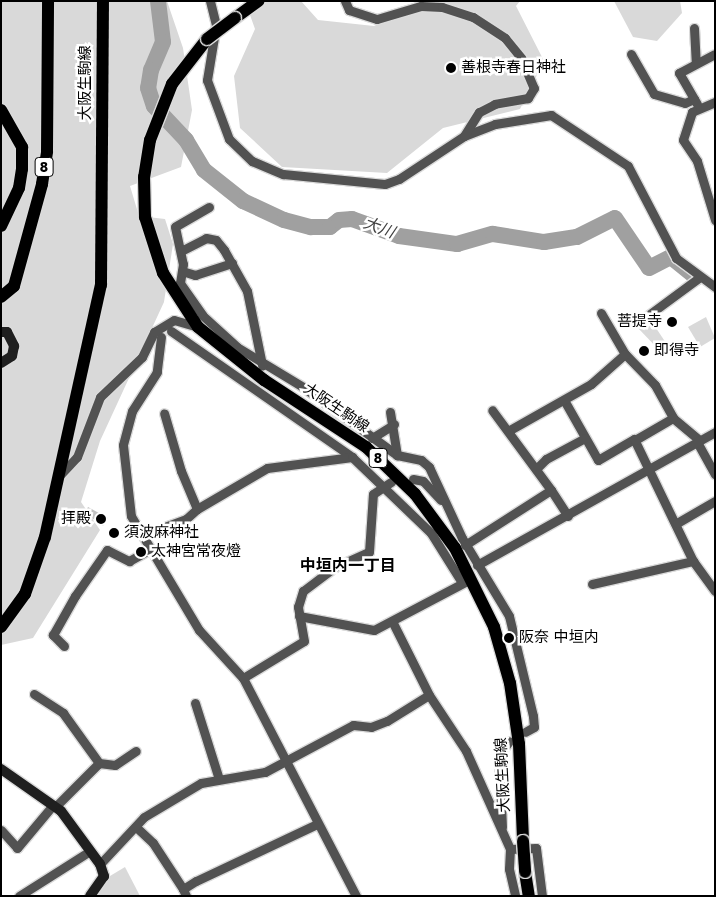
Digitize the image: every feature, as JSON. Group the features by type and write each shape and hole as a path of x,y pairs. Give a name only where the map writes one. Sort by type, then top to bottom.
{"main road":[{"name":"8","path":"1,298 14,286 42,184 47,151 48,1"},
{"name":"大阪生駒線","path":"1,627 25,594 45,537 101,285 103,1"},
{"name":"大阪生駒線","path":"258,1 207,39 172,84 150,140 144,198 153,250 176,297 198,327 256,374 366,447 395,473 433,517 467,582 482,600 502,652 516,714 525,872 529,896"},
{"name":"8","path":"1,110 22,147 22,169 19,188 1,226"},
{"path":"1,332 7,332 14,346 12,356 1,364"},
{"path":"1,769 54,806 100,864 104,876 90,896"}],"street":[{"path":"210,1 216,25 207,80 229,139 252,161 283,174 385,184 399,179 464,136 494,124 551,115 628,166 676,258 715,287"},
{"path":"345,1 356,14 377,19 421,6 442,8 473,17 505,38 521,58 534,88 528,98 495,104 479,112 464,136"},
{"path":"694,28 696,64"},
{"path":"631,54 654,94 685,103 694,99"},
{"path":"699,108 679,73 714,54"},
{"path":"715,102 692,112 683,140 697,161 715,220"},
{"path":"208,207 175,227 181,251 182,271 180,283 202,315 262,366 303,387 398,455 421,460 429,467 446,508 465,544 488,586 510,616 524,670 534,727 524,732"},
{"path":"181,251 206,238 216,240 232,263 247,291 262,366"},
{"path":"182,271 194,275 232,263"},
{"path":"643,319 700,277"},
{"path":"601,312 625,354 655,385 673,418 698,442 715,474"},
{"path":"60,476 77,457 100,397 142,357 154,332 174,320 198,327"},
{"path":"171,331 255,392 352,457 431,533 467,582 393,623 374,630 342,621 299,616"},
{"path":"161,337 158,372 132,411 123,445 127,503 150,550 174,583 198,630 243,678 284,762 356,896"},
{"path":"508,431 591,384 625,354"},
{"path":"255,392 258,382"},
{"path":"564,400 598,460 673,418"},
{"path":"492,410 568,516"},
{"path":"390,412 394,424 398,455"},
{"path":"164,413 180,471 196,509"},
{"path":"372,438 394,424"},
{"path":"477,565 568,516 715,432"},
{"path":"536,469 546,459 585,438"},
{"path":"635,440 677,523 693,561 715,591"},
{"path":"143,536 186,519 196,509 267,468 352,457"},
{"path":"413,479 434,490 446,508"},
{"path":"243,678 304,641 299,616 303,591 335,567 369,552 373,494 391,482"},
{"path":"465,544 551,490"},
{"path":"677,523 715,501"},
{"path":"64,646 54,635 75,596 108,550 129,561 150,550"},
{"path":"592,584 693,561"},
{"path":"482,600 488,586"},
{"path":"393,623 429,695 466,750 502,837 510,849 509,869 515,896"},
{"path":"34,694 62,713 99,763 115,765 136,751"},
{"path":"100,864 136,827 164,802 220,779 265,772 353,725 371,727 387,721 429,695"},
{"path":"195,703 220,779"},
{"path":"502,837 499,755 509,741"},
{"path":"1,830 16,848 54,806 99,763"},
{"path":"136,827 153,843 184,892 317,824"},
{"path":"1,849 10,842"},
{"path":"510,849 536,848 542,896"},
{"path":"18,896 90,851"}],"shaded area":[{"path":"1,1 167,1 183,48 192,110 181,167 130,186 139,216 165,219 173,244 164,302 100,441 81,502 100,530 33,638 1,645"},
{"path":"245,1 301,1 318,20 374,26 428,1 520,1 516,6 544,61 520,109 443,128 387,173 282,167 240,128 234,76 255,29"},
{"path":"614,1 680,1 682,13 657,41 633,37"},
{"path":"706,317 715,338 700,347 688,327"},
{"path":"650,319 668,346 660,351 637,327"},
{"path":"125,867 140,896 95,896 105,879"}],"building":[{"path":"88,507 108,518 103,526 85,513"}],"waterway":[{"name":"大川","path":"158,1 163,42 151,70 148,88 154,106 186,140 204,170 243,201 284,220 311,227 330,227 339,220 352,219 399,236 457,244 493,234 544,242 577,237 615,218 649,268 671,257 697,278"}],"place":[{"name":"善根寺春日神社","path":"451,68"},
{"name":"菩提寺","path":"672,322"},
{"name":"即得寺","path":"644,351"},
{"name":"拝殿","path":"101,519"},
{"name":"須波麻神社","path":"114,533"},
{"name":"太神宮常夜燈","path":"141,552"},
{"name":"阪奈 中垣内","path":"509,638"}],"district":[{"name":"中垣内一丁目","path":"348,566"}]}
